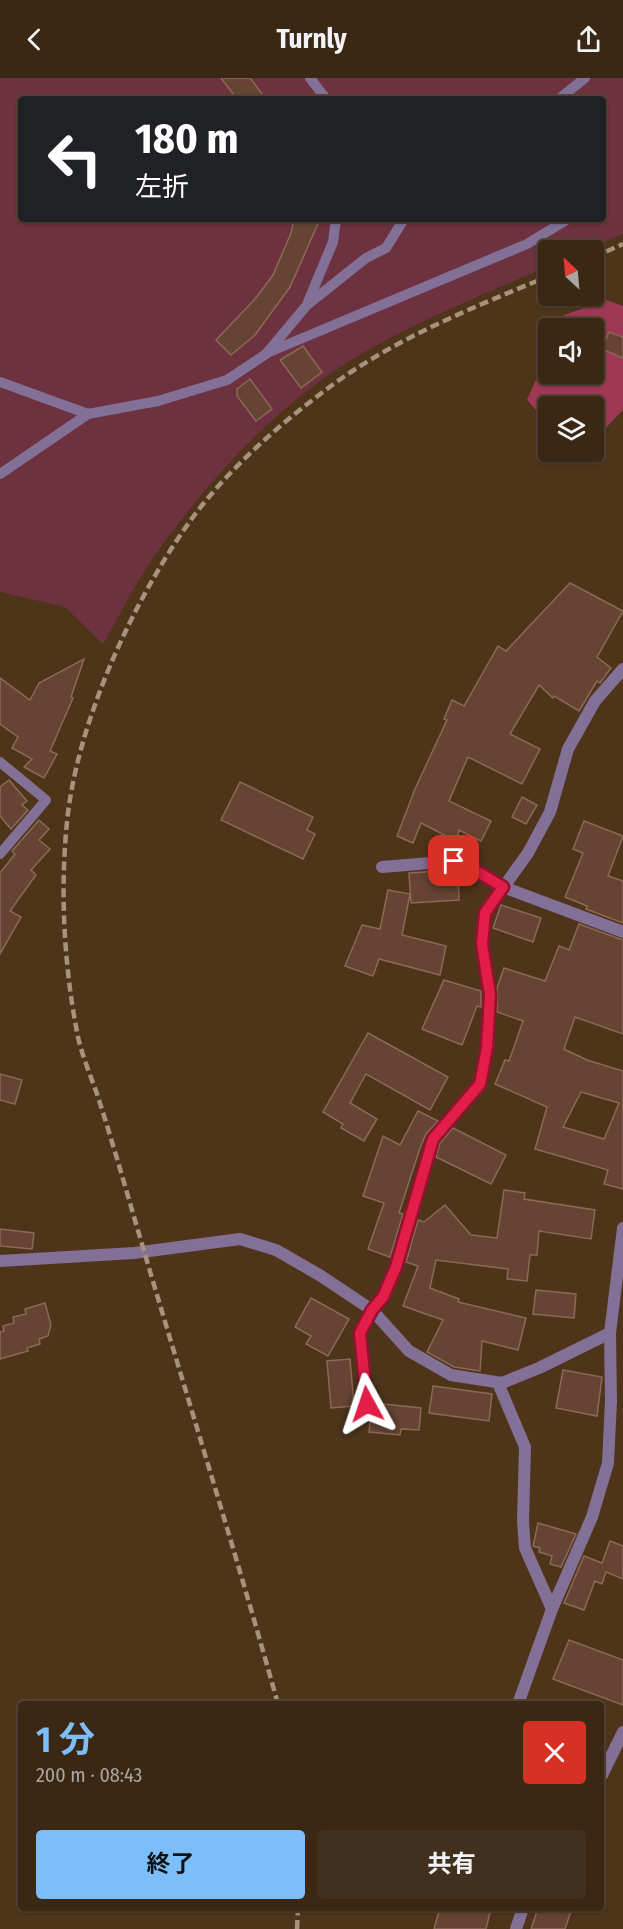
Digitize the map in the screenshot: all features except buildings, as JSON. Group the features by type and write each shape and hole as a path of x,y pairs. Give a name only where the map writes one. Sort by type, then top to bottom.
{"street":[{"path":"367,1404 360,1333 372,1310 383,1297 396,1267 433,1139 480,1084 487,1048 490,995 482,944 485,913 528,854 550,812 568,749 596,702 623,669"},
{"path":"382,867 454,861 473,869 503,887 623,932"},
{"path":"519,1701 552,1609 592,1517 608,1463 611,1401 610,1333 623,1228"},
{"path":"0,1261 134,1253 240,1239 276,1250 372,1310 409,1351 451,1375 498,1383 539,1368 610,1333"},
{"path":"498,1383 525,1446 523,1521 525,1548 552,1609"},
{"path":"604,1772 623,1732"},
{"path":"516,1929 522,1911"}],"lane":[{"path":"310,78 324,96"},
{"path":"563,96 585,78"},
{"path":"307,305 333,242 336,222"},
{"path":"266,354 307,305 366,258 386,248 402,222"},
{"path":"0,474 88,414 158,401 227,380 266,354 527,244 563,222"},
{"path":"0,382 88,414"},
{"path":"0,762 46,800 0,854"}],"shaded area":[{"path":"0,78 623,78 623,234 604,242 604,240 538,240 538,271 396,335 342,366 310,388 251,440 198,499 144,571 103,644 65,607 0,592"},
{"path":"604,301 623,306 623,410 604,430 604,396 538,396 538,412 527,400 538,375 538,384 604,384 604,318 563,318 564,315 589,306 604,306"}],"railway":[{"path":"604,253 623,244"},
{"path":"277,1701 115,1153 79,1040 66,954 64,901 65,848 73,783 96,701 131,620 173,546 210,495 259,445 294,414 356,369 409,338 538,281"},
{"path":"297,1929 298,1911"}],"route":[{"path":"367,1404 360,1333 372,1310 383,1297 396,1267 433,1139 480,1084 487,1048 490,995 482,944 483,928 485,913 503,887 473,869 454,861"}]}
